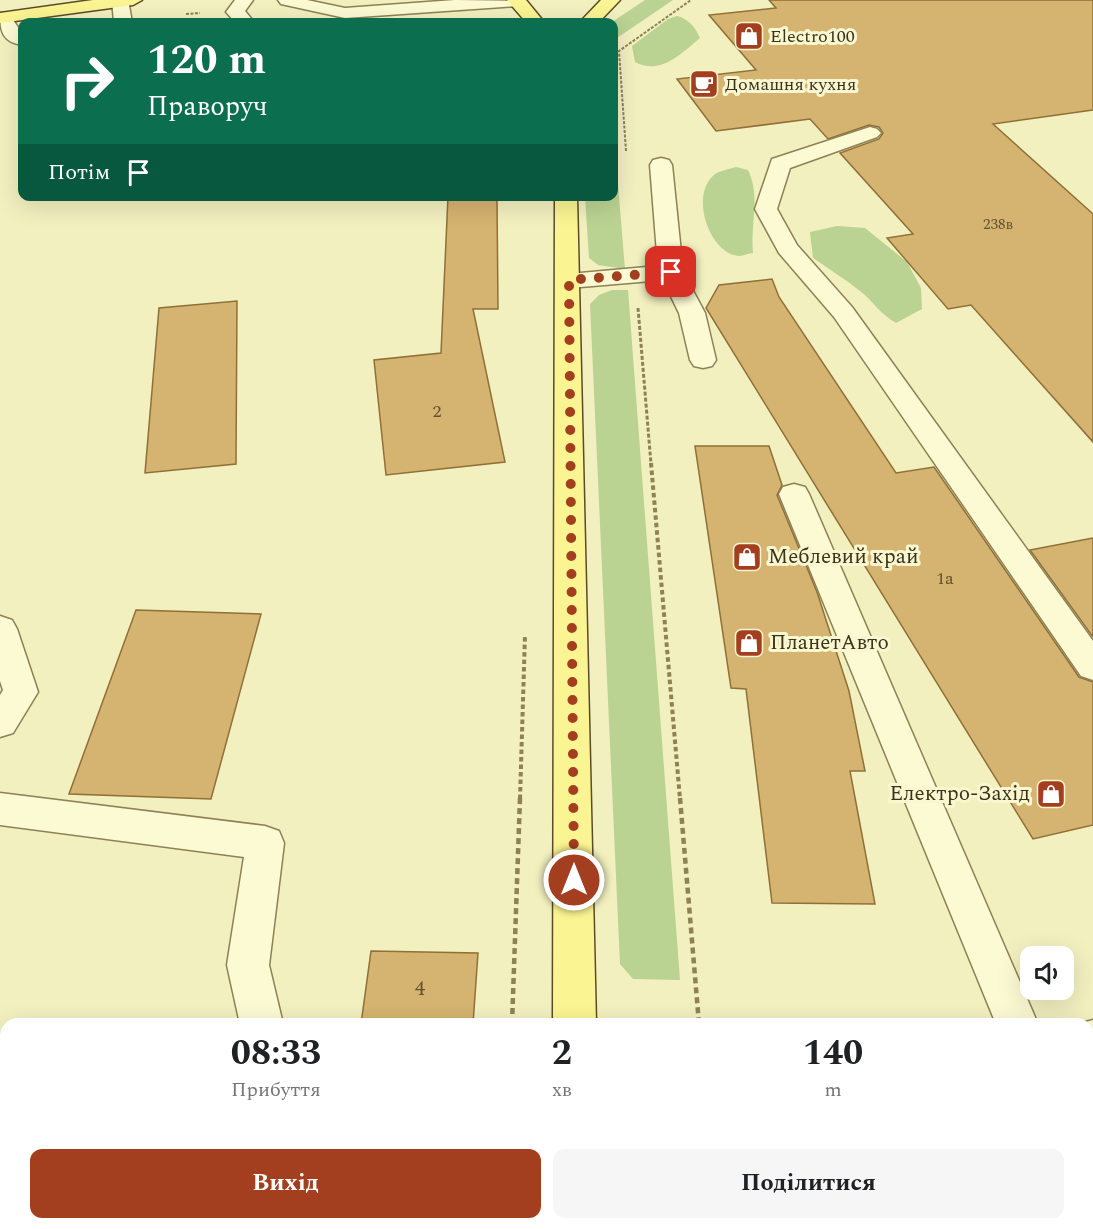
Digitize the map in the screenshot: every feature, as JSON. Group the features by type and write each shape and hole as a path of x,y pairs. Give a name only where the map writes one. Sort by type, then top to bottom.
{"main road":[{"path":"516,0 532,18"},
{"path":"593,18 611,0"},
{"path":"2,18 126,1"},
{"path":"566,201 569,280 575,1018"}],"lane":[{"path":"241,18 235,12 244,0"},
{"path":"287,0 345,13 516,0"},
{"path":"124,18 126,1"},
{"path":"2,18 11,34 18,38"},
{"path":"870,133 780,164 766,209 787,248 843,312 1093,667"},
{"path":"661,165 671,272 692,313 703,360"},
{"path":"569,280 671,272"},
{"path":"794,494 1014,1018"},
{"path":"0,629 21,692 0,723"},
{"path":"0,809 266,843 249,965 261,1018"}],"path":[{"path":"626,159 619,51 691,0"},
{"path":"636,276 698,1018"}],"green space":[{"path":"645,0 673,0 618,37 618,18"},
{"path":"677,16 691,24 700,38 678,56 662,65 644,66 635,62 632,46 668,19"},
{"path":"736,167 748,170 755,200 753,253 739,256 729,253 719,245 706,223 703,209 703,196 707,184 714,175"},
{"path":"618,184 625,269 598,265 589,258 585,201 618,201"},
{"path":"837,226 865,228 907,262 921,288 922,309 896,323 860,291 813,258 810,232"},
{"path":"612,290 628,290 680,980 633,979 620,964 590,304 599,295"}],"building":[{"path":"769,0 1093,0 1093,110 993,124 1093,214 1093,442 971,305 948,309 887,238 913,234 840,153 879,139 883,133 879,127 869,125 828,139 810,119 716,131 677,79 756,70 709,15 776,8"},
{"path":"448,201 497,201 498,309 473,309 505,462 386,475 374,360 441,353"},
{"path":"772,279 779,297 896,473 934,467 1079,677 1093,682 1093,825 1033,839 706,308 719,285"},
{"path":"237,301 236,464 145,473 159,308"},
{"path":"695,446 769,446 782,485 777,495 817,592 849,691 865,771 850,771 875,904 772,903 746,689 731,688"},
{"path":"1093,538 1093,637 1030,550"},
{"path":"136,610 261,614 211,799 69,794"},
{"path":"371,951 478,953 473,1018 362,1018"}],"place":[{"name":"Electro100","path":"749,36"},
{"name":"Домашня кухня","path":"704,84"},
{"name":"Меблевий край","path":"747,557"},
{"name":"ПланетАвто","path":"749,643"},
{"name":"Електро-Захід","path":"1051,794"}],"route":[{"path":"574,880 569,280 671,272"}]}
